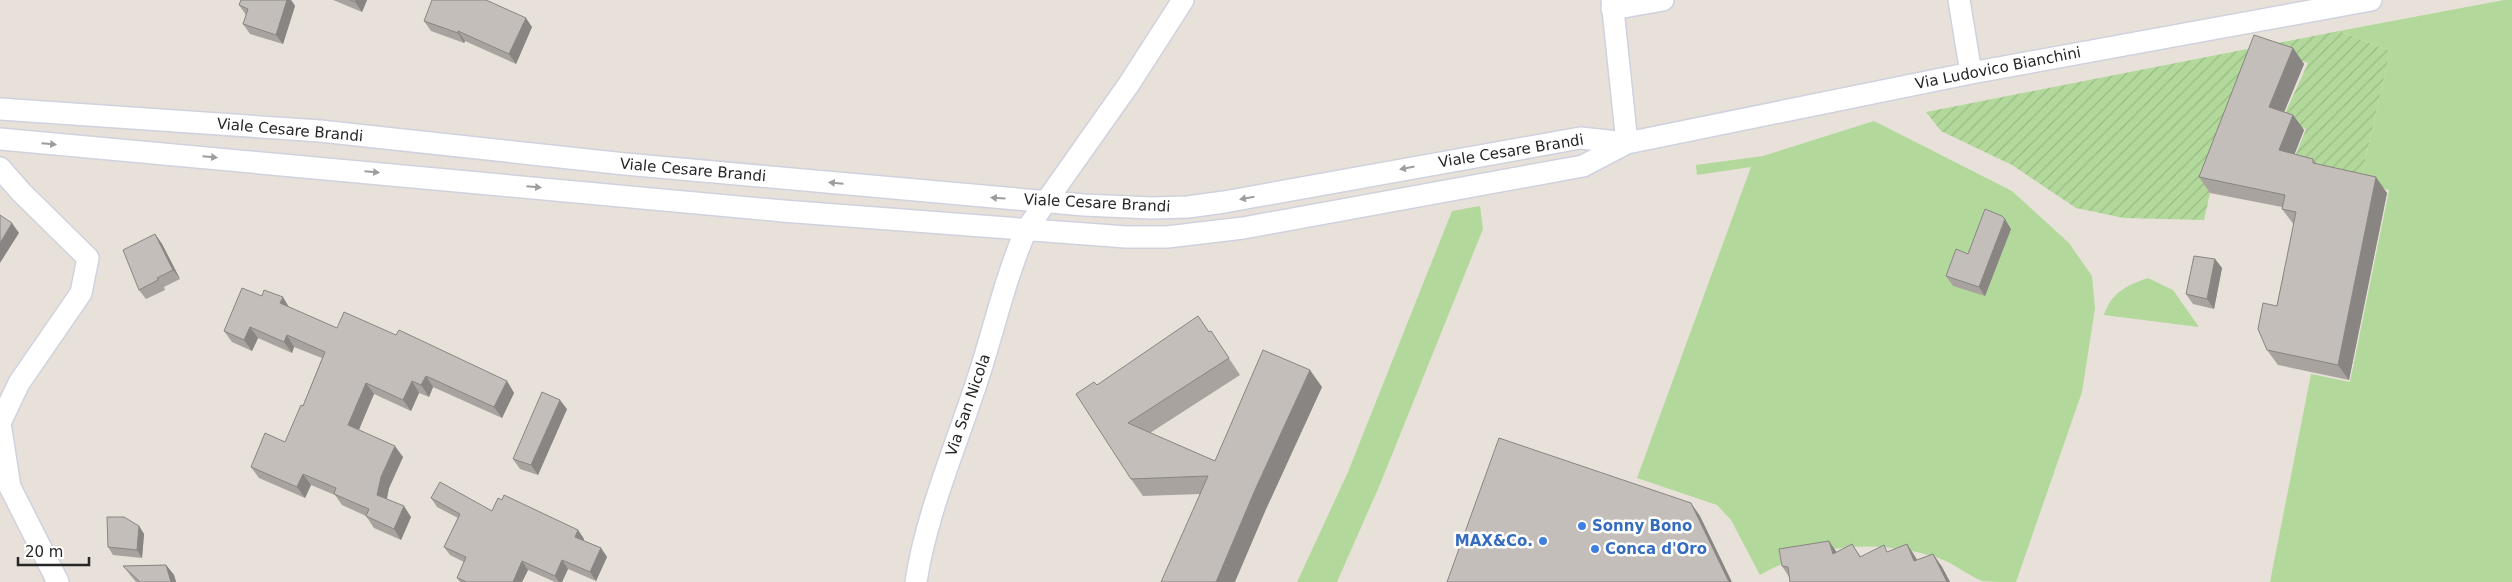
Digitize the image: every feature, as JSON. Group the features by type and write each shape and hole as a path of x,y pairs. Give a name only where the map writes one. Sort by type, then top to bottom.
{"street":[{"path":"1044,201 1129,84 1183,0"},
{"path":"1627,143 1612,4 1663,0"},
{"path":"1959,0 1971,73"},
{"name":"Via Ludovico Bianchini","path":"1627,143 1971,73 2371,0"},
{"name":"Viale Cesare Brandi","path":"0,109 320,131 635,165 1044,201 1151,208 1188,207 1580,138 1627,143"},
{"name":"Viale Cesare Brandi","path":"0,139 783,211 1126,237 1167,237 1243,228 1583,166 1627,143"},
{"path":"0,168 21,192 88,258 81,293 19,382 0,423 10,487 58,582"},
{"name":"Via San Nicola","path":"916,582 950,457 974,392 1014,256 1026,230 1044,201"}],"green space":[{"path":"2512,0 2512,582 2270,582 2311,374 2350,382 2389,190 2360,183 2390,51 2339,31"},
{"path":"2339,31 2390,51 2360,183 2292,164 2306,129 2282,120 2308,63 2266,48 2210,193 2204,220 2124,218 2076,208 2012,165 1941,131 1926,112"},
{"path":"1874,121 2012,191 2069,243 2092,276 2095,308 2082,392 2016,582 1982,581 1938,558 1916,552 1870,546 1847,547 1802,556 1760,575 1731,520 1717,505 1637,478 1751,167 1697,175 1696,165 1763,156"},
{"path":"1480,206 1483,229 1381,482 1337,582 1297,582 1348,472 1452,211"},
{"path":"2148,278 2173,290 2199,327 2104,315 2115,295 2127,287"}],"building":[{"path":"241,0 287,0 276,35 243,24 248,9 239,5"},
{"path":"432,0 486,0 526,18 509,54 458,31 458,33 424,21"},
{"path":"2254,35 2293,48 2269,107 2293,115 2279,150 2313,159 2313,163 2376,177 2338,365 2267,350 2258,329 2263,303 2277,306 2296,212 2282,209 2285,195 2199,177"},
{"path":"1985,209 2005,219 1979,287 1946,276 1956,249 1968,254"},
{"path":"0,215 12,223 0,243"},
{"path":"155,234 173,270 139,290 123,250"},
{"path":"2194,256 2215,259 2207,299 2186,294"},
{"path":"242,288 262,296 264,290 283,297 280,303 337,328 344,312 396,335 399,330 507,381 494,407 426,376 421,385 412,381 403,400 366,383 348,425 395,446 381,477 377,495 404,506 394,529 366,516 369,509 334,494 336,488 303,474 297,487 251,467 265,433 285,442 301,405 303,406 325,352 287,335 284,342 250,327 244,340 224,331"},
{"path":"1198,316 1209,332 1211,331 1229,358 1128,423 1215,461 1263,350 1310,370 1255,490 1216,582 1161,582 1208,476 1131,479 1076,394 1094,382 1097,385"},
{"path":"542,392 560,400 531,465 513,459"},
{"name":"Conca d'Oro","path":"1499,438 1691,503 1729,582 1447,582"},
{"path":"440,482 492,511 498,498 502,500 504,495 578,530 575,537 601,548 590,572 562,560 555,576 522,561 513,582 465,582 457,578 466,557 444,547 460,514 431,498"},
{"path":"107,517 124,517 139,526 137,550 108,547"},
{"path":"1829,541 1833,554 1852,544 1860,557 1884,545 1887,552 1907,544 1914,561 1933,554 1947,582 1790,582 1788,567 1782,566 1779,549"},
{"path":"166,565 171,582 140,582 123,566"}],"place":[{"name":"Sonny Bono","path":"1582,526"},
{"name":"MAX&Co.","path":"1543,541"},
{"name":"Conca d'Oro","path":"1595,549"}]}
